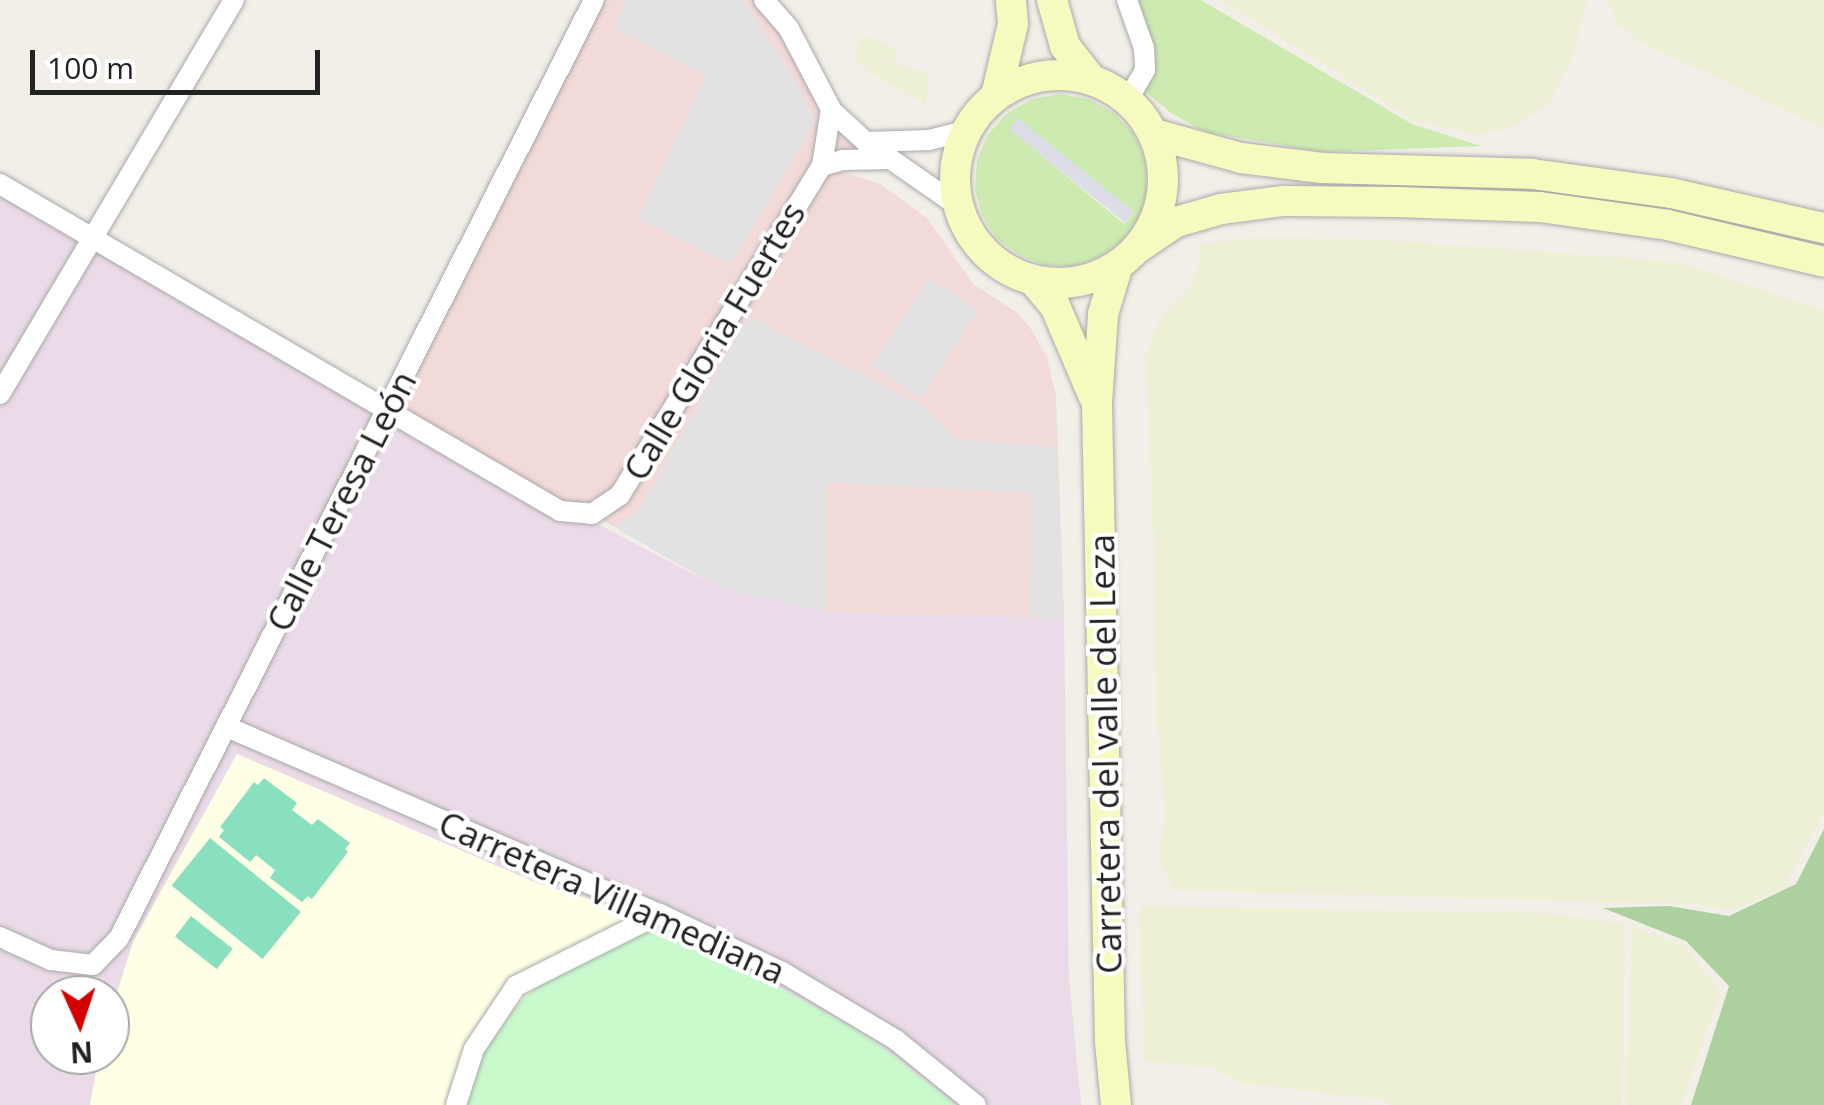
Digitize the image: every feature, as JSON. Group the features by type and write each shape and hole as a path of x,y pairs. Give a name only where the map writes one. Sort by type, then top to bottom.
{"main road":[{"path":"996,96 1013,24 1012,0"},
{"path":"1052,0 1065,46 1090,78 1128,100 1154,134 1162,156 1162,192 1152,227 1128,256"},
{"path":"1090,78 1051,74 1013,85 996,96 966,131 955,168 958,206 976,242 989,257 1034,280 1070,283 1128,256 1176,222 1221,209 1282,201 1540,208 1668,225 1824,262"},
{"path":"1154,134 1241,158 1306,166 1532,174 1654,191 1824,228"},
{"name":"Carretera del valle del Leza","path":"1116,1105 1110,1041 1097,404 1103,314 1128,256"},
{"name":"Carretera del valle del Leza","path":"1034,280 1055,306 1097,404"}],"street":[{"path":"0,394 234,0"},
{"name":"Calle Teresa León","path":"0,937 60,961 93,966 119,938 594,0"},
{"path":"764,0 789,30 831,109 866,142 958,206"},
{"path":"1127,0 1144,48 1145,70 1128,100"},
{"path":"831,109 822,166 842,160 891,159"},
{"path":"866,142 929,140 966,131"},
{"name":"Calle Gloria Fuertes","path":"0,184 386,413 560,511 592,514 620,495 822,166"},
{"name":"Carretera Villamediana","path":"227,727 660,914 782,972 896,1040 976,1105"},
{"path":"456,1105 474,1049 516,986 660,914"}],"shaded area":[{"path":"594,0 764,0 866,142 824,166 880,184 927,218 973,284 1019,314 1031,329 1047,357 1056,396 1064,618 826,612 718,587 592,514 560,511 386,413"},
{"path":"626,0 743,0 800,88 815,122 731,265 638,219 706,76 615,29"},
{"path":"1220,0 1587,0 1572,58 1549,103 1514,127 1474,135 1415,121"},
{"path":"1607,0 1824,0 1824,129 1639,41 1618,25"},
{"path":"861,35 897,48 894,64 929,73 926,106 858,64 855,56"},
{"path":"1018,118 1134,212 1125,223 1009,129"},
{"path":"0,187 386,413 718,587 826,612 1064,618 1069,977 1081,1105 956,1105 872,1039 684,933 635,912 539,884 237,754 133,942 123,975 30,975 30,1075 95,1075 90,1105 0,1105"},
{"path":"1259,237 1386,240 1679,262 1824,310 1824,811 1784,888 1733,910 1693,904 1174,890 1158,860 1165,813 1156,711 1155,564 1145,355 1161,317 1189,288 1199,266 1199,244"},
{"path":"929,278 978,310 921,398 872,366"},
{"path":"749,316 925,407 957,439 1057,447 1064,618 1030,618 1031,493 827,482 826,612 718,587 615,527 639,509"},
{"path":"237,754 539,884 635,912 638,933 667,929 684,933 872,1039 956,1105 90,1105 95,1075 130,1075 130,975 123,975 133,942"},
{"path":"1139,906 1546,913 1625,924 1622,1105 1390,1105 1383,1100 1242,1083 1214,1068 1144,1060"},
{"path":"1632,927 1685,946 1721,992 1681,1105 1626,1105"}],"green space":[{"path":"1122,0 1201,0 1412,124 1481,146 1323,152 1205,132 1171,113 1129,78 1140,44"},
{"path":"1060,94 1089,99 1114,113 1134,134 1145,161 1147,190 1139,218 1122,241 1099,257 1073,266 1045,265 1019,255 997,239 982,215 975,189 977,161 987,136 1006,114 1032,99","holes":["1018,119 1132,215 1124,224 1010,129"]},
{"path":"264,778 297,803 292,810 312,825 318,819 350,843 345,849 348,852 312,899 308,896 302,902 270,878 275,870 256,855 250,862 219,837 224,830 220,827 254,782 258,785"},
{"path":"1824,829 1824,1105 1691,1105 1729,986 1686,941 1603,908 1669,906 1729,916 1796,884"},
{"path":"210,838 301,912 263,959 172,885"},
{"path":"191,916 233,949 217,969 175,936"},
{"path":"652,928 684,933 872,1039 956,1105 467,1105 467,1084 473,1065 521,1000 552,975"}]}
